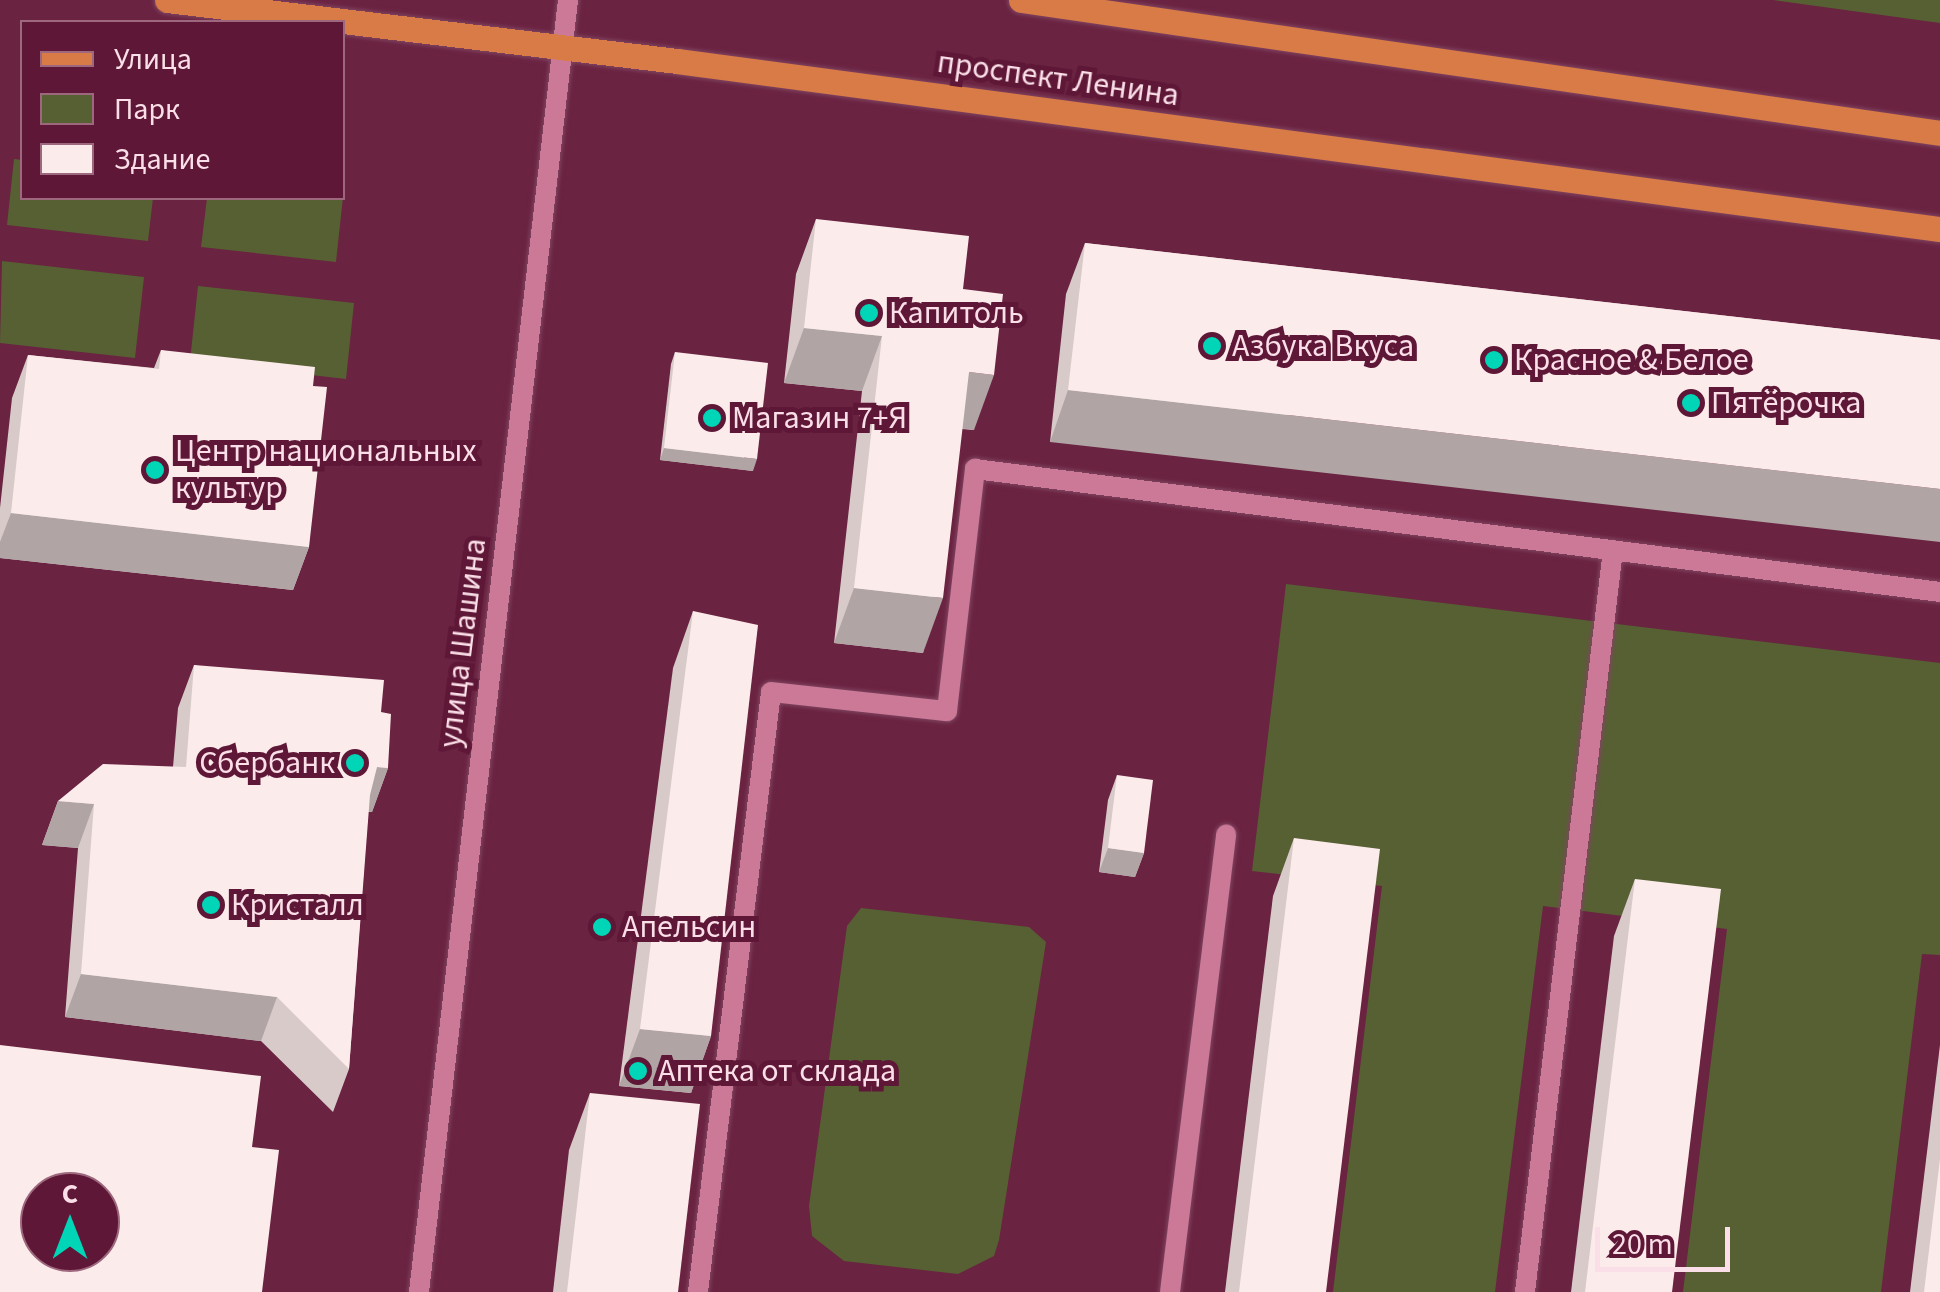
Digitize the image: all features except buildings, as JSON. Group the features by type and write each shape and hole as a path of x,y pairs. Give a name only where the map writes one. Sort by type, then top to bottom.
{"main road":[{"name":"проспект Ленина","path":"167,0 335,20"},
{"path":"1022,0 1940,133"},
{"name":"проспект Ленина","path":"345,21 1940,229"}],"street":[{"name":"улица Шашина","path":"418,1292 568,0"},
{"path":"698,1292 771,692 947,711 975,470 1940,592"},
{"path":"1525,1292 1613,550"},
{"path":"1170,1292 1226,834"}],"green space":[{"path":"1773,0 1940,0 1940,23"},
{"path":"14,159 20,160 20,200 153,200 148,241 7,225"},
{"path":"207,200 343,200 336,262 201,247"},
{"path":"2,261 144,277 135,358 0,343"},
{"path":"198,286 354,303 346,379 190,361"},
{"path":"1286,584 1940,663 1940,955 1922,954 1881,1292 1683,1292 1727,929 1543,906 1495,1292 1333,1292 1382,886 1252,871"},
{"path":"861,908 1029,927 1046,942 999,1240 994,1256 958,1274 844,1261 812,1236 809,1206 847,926"}],"place":[{"name":"Капитоль","path":"869,313"},
{"name":"Азбука Вкуса","path":"1212,346"},
{"name":"Красное & Белое","path":"1494,360"},
{"name":"Пятёрочка","path":"1691,403"},
{"name":"Магазин 7+Я","path":"712,418"},
{"name":"Центр национальных культур","path":"155,470"},
{"name":"Сбербанк","path":"355,763"},
{"name":"Кристалл","path":"211,905"},
{"name":"Апельсин","path":"602,927"},
{"name":"Аптека от склада","path":"638,1071"}]}
